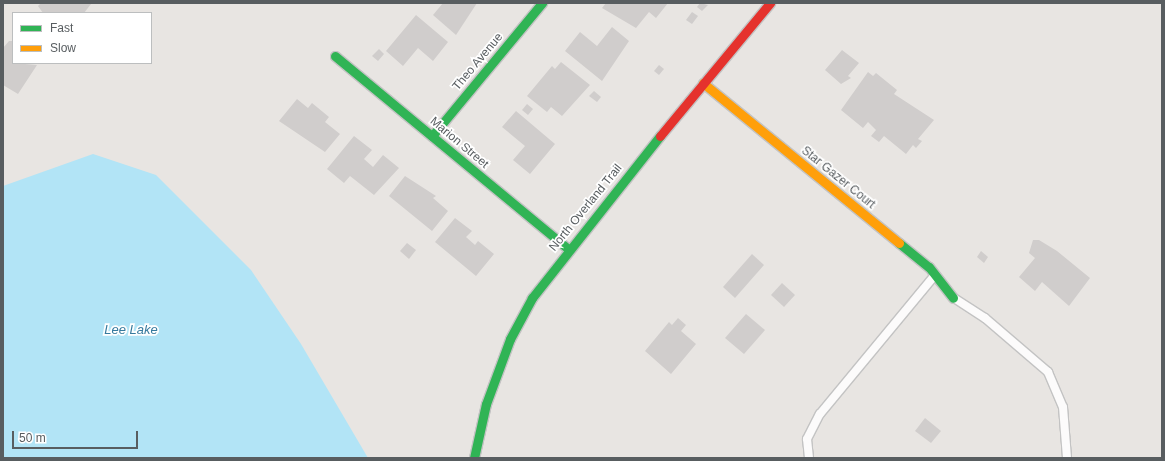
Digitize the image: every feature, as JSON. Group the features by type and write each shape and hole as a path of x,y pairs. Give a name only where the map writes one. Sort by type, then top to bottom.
{"street":[{"name":"Theo Avenue","path":"432,136 542,3"},
{"name":"North Overland Trail","path":"474,458 486,404 510,340 532,298 568,249 702,83 770,3"},
{"name":"Marion Street","path":"336,56 568,249"},
{"name":"Star Gazer Court","path":"702,83 929,267 934,276 953,298"}],"lane":[{"path":"809,458 807,439 820,414 934,276"},
{"path":"953,298 985,318 1048,372 1063,407 1067,458"}],"water":[{"name":"Lee Lake","path":"93,154 156,175 251,270 301,344 368,458 3,458 3,186"}],"building":[{"path":"41,3 91,4 85,12 42,12 38,6"},
{"path":"443,3 477,3 456,35 433,15"},
{"path":"606,3 668,3 656,18 649,12 636,28 602,8"},
{"path":"700,3 708,5 702,11 697,7"},
{"path":"692,12 698,16 692,24 686,20"},
{"path":"416,15 448,42 433,61 418,48 403,66 386,51"},
{"path":"612,27 629,41 602,81 565,51 580,32 597,46"},
{"path":"9,41 12,41 12,64 37,65 18,94 3,85 3,48"},
{"path":"379,49 384,54 378,61 372,56"},
{"path":"842,50 859,63 848,76 851,78 841,84 825,70"},
{"path":"561,62 590,85 562,116 551,107 547,112 527,96 552,66 555,69"},
{"path":"659,65 664,69 659,75 654,71"},
{"path":"868,72 873,76 876,73 897,90 894,94 934,120 918,139 922,141 916,148 913,145 906,154 884,136 879,142 871,136 876,130 868,122 863,128 841,110"},
{"path":"594,91 601,97 597,102 589,96"},
{"path":"297,99 308,108 312,103 329,117 325,122 340,134 325,152 279,121"},
{"path":"527,104 533,109 528,115 522,110"},
{"path":"516,111 555,144 530,174 513,160 525,146 502,127"},
{"path":"354,136 372,150 364,159 373,167 383,155 399,168 374,195 350,176 344,183 327,169"},
{"path":"405,176 436,196 433,198 448,211 432,231 389,196"},
{"path":"455,218 472,231 466,237 475,245 478,241 494,254 476,276 435,242"},
{"path":"1033,240 1039,240 1057,251 1090,278 1069,306 1042,282 1035,291 1019,277 1035,258 1029,253"},
{"path":"407,243 416,250 409,259 400,251"},
{"path":"981,251 988,257 984,263 977,257"},
{"path":"752,254 764,265 735,298 723,287"},
{"path":"782,283 795,295 784,307 771,295"},
{"path":"746,314 765,330 744,354 725,338"},
{"path":"678,318 686,325 681,331 696,344 671,374 645,351 669,322 672,325"},
{"path":"925,418 941,431 931,443 915,431"}],"traffic: fast":[{"path":"432,136 542,3"},
{"path":"335,56 568,249"},
{"path":"474,458 486,404 510,339 532,298 660,136"},
{"path":"899,243 929,267 953,298"}],"traffic: slow":[{"path":"703,83 899,243"}],"traffic: jam":[{"path":"660,136 770,3"}]}
